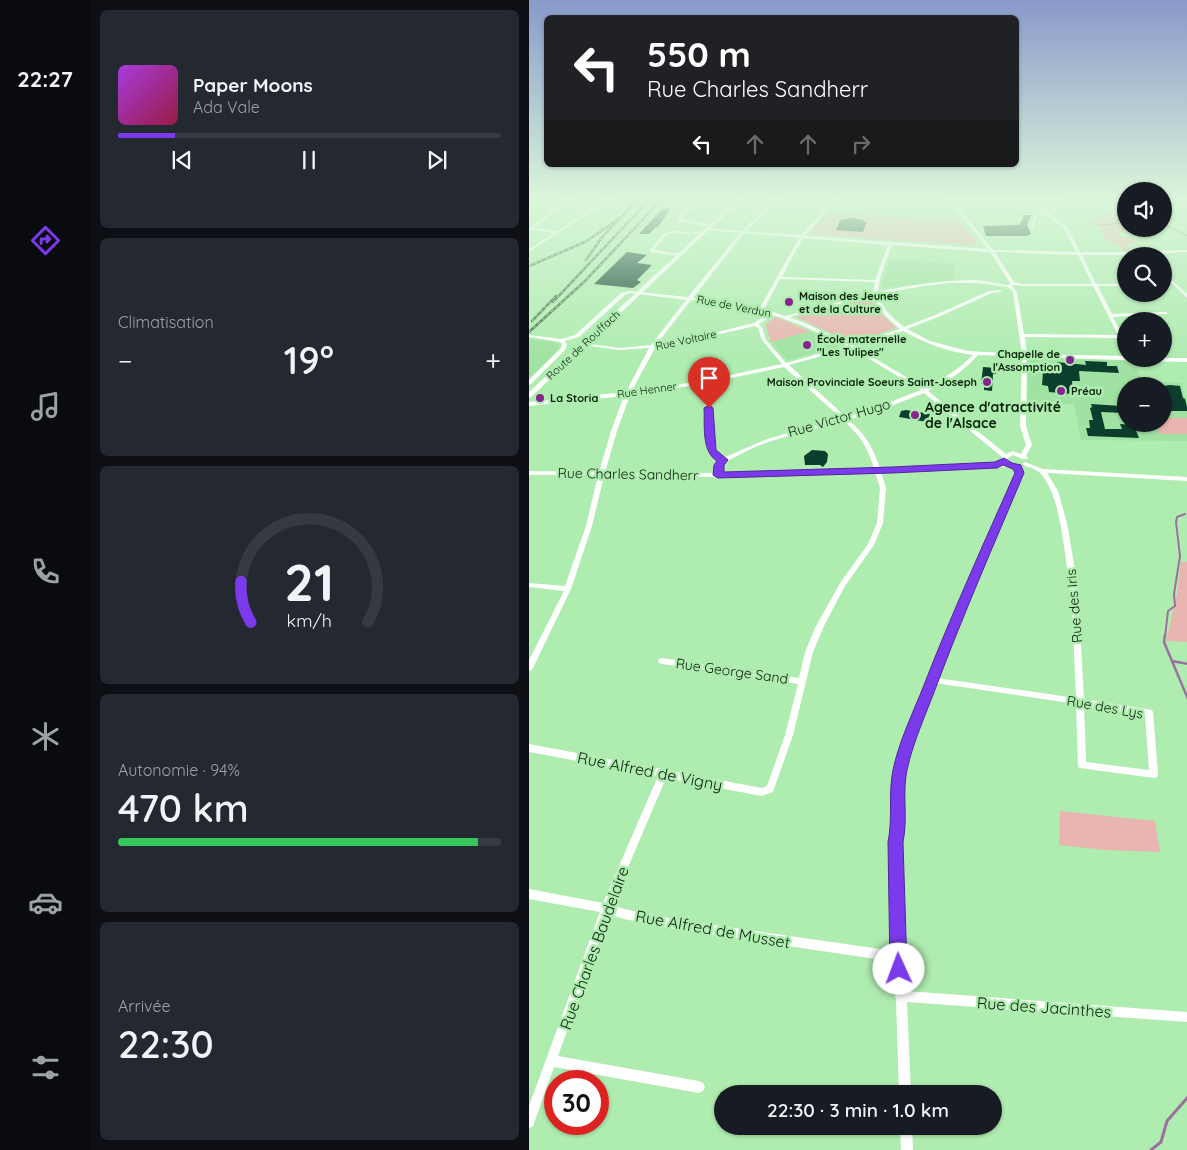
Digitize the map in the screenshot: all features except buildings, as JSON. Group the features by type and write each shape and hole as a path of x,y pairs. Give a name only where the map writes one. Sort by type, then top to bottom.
{"main road":[{"name":"Route de Rouffach","path":"529,396 682,252"}],"street":[{"path":"651,252 653,254 678,256"},
{"path":"529,668 568,588 589,526 601,474 627,394 653,347 689,298 727,252"},
{"path":"761,310 793,252"},
{"path":"888,252 876,293 883,310 905,329 930,341 977,354 1117,358"},
{"path":"990,252 1015,295 1025,356 1023,426 1029,445 1017,467"},
{"path":"1038,252 1151,252"},
{"path":"1022,335 1121,337 1078,253"},
{"path":"779,278 878,281"},
{"path":"1172,282 1187,298"},
{"path":"787,317 876,293 946,284 989,283 997,288 1010,286 1117,285"},
{"name":"Rue Henner","path":"529,404 627,394 704,382 785,364 853,347 905,329 997,288 1010,286"},
{"name":"Route de Rouffach","path":"529,384 563,349 565,344 561,341 580,334 627,293 638,294"},
{"name":"Rue de Verdun","path":"638,294 729,303 787,317 853,347 924,390 1007,459"},
{"path":"773,313 757,324 760,327 764,340 785,364 847,419 860,433 871,450 883,488 880,523 871,545 842,585 819,628 809,652 801,681"},
{"path":"1110,316 1117,316"},
{"name":"Rue Voltaire","path":"584,344 619,349 653,347 694,340 757,324"},
{"path":"529,336 561,341"},
{"name":"Rue Victor Hugo","path":"723,460 783,434 847,419 891,404 924,390 954,373 977,354"},
{"path":"1172,360 1187,360"},
{"path":"704,382 710,421 711,450 714,455 723,460 719,465 718,475"},
{"path":"1007,459 1022,458 1043,471 1187,479"},
{"path":"905,1085 895,842 899,828 897,804 899,772 932,680 987,545 1019,473 1017,467 1007,459"},
{"name":"Rue Charles Sandherr","path":"529,473 718,475 879,471 997,465 1007,459"},
{"name":"Rue des Iris","path":"1043,471 1058,498 1064,523 1075,608 1082,765"},
{"path":"529,586 568,588"},
{"name":"Rue George Sand","path":"662,661 801,681"},
{"name":"Rue des Lys","path":"932,680 1149,712 1154,774 1082,765"},
{"name":"Rue Alfred de Vigny","path":"529,748 663,775 762,792 770,789 789,735 801,681"},
{"name":"Rue Charles Baudelaire","path":"529,1122 553,1061 605,908 663,775"},
{"name":"Rue Alfred de Musset","path":"529,894 605,908 624,914 679,925 898,956"},
{"name":"Rue des Jacinthes","path":"900,996 1187,1017"},
{"path":"553,1061 699,1088"},
{"path":"906,1135 907,1150"}],"shaded area":[{"path":"889,260 956,263 953,277 955,281 881,288"},
{"path":"871,297 877,309 896,328 852,343 796,317"},
{"path":"776,317 810,331 771,342 765,324"},
{"name":"École maternelle \"Les Tulipes\"","path":"810,331 841,346 788,360 771,342"},
{"path":"529,338 554,342 559,345 559,349 529,378"},
{"path":"1027,358 1117,360 1117,367 1137,367 1141,377 1117,377 1117,432 1172,432 1172,382 1182,383 1184,396 1187,397 1187,441 1081,440 1074,404 1028,404"},
{"path":"1172,418 1187,418 1187,434 1160,434 1159,432 1172,432"},
{"path":"1181,561 1187,562 1187,642 1166,641 1177,594"},
{"path":"1060,811 1155,821 1160,852 1105,850 1059,845"}],"waterway":[{"path":"1165,637 1168,611 1175,606 1174,594 1180,556 1176,522 1177,517 1185,514"},
{"path":"1165,635 1164,642 1172,661"},
{"path":"1172,661 1188,664"},
{"path":"1172,661 1188,699"},
{"path":"1151,1150 1161,1142 1167,1121 1188,1097"}],"railway":[{"path":"529,266 562,252"},
{"path":"586,260 592,252"},
{"path":"553,302 600,252"},
{"path":"529,332 585,281 613,252"},
{"path":"532,321 556,296"}],"place":[{"name":"Maison des Jeunes et de la Culture","path":"789,302"},
{"name":"École maternelle \"Les Tulipes\"","path":"807,345"},
{"name":"Chapelle de l'Assomption","path":"1070,360"},
{"name":"Maison Provinciale Soeurs Saint-Joseph","path":"987,382"},
{"name":"Préau","path":"1061,391"},
{"name":"La Storia","path":"540,398"},
{"name":"Agence d'atractivité de l'Alsace","path":"915,415"}],"route":[{"path":"709,408 711,450 714,455 723,460 719,465 718,475 997,465 1004,461 1009,465 1017,467 1019,473 947,640 906,748 899,772 897,804 899,828 895,842 899,969"}]}
